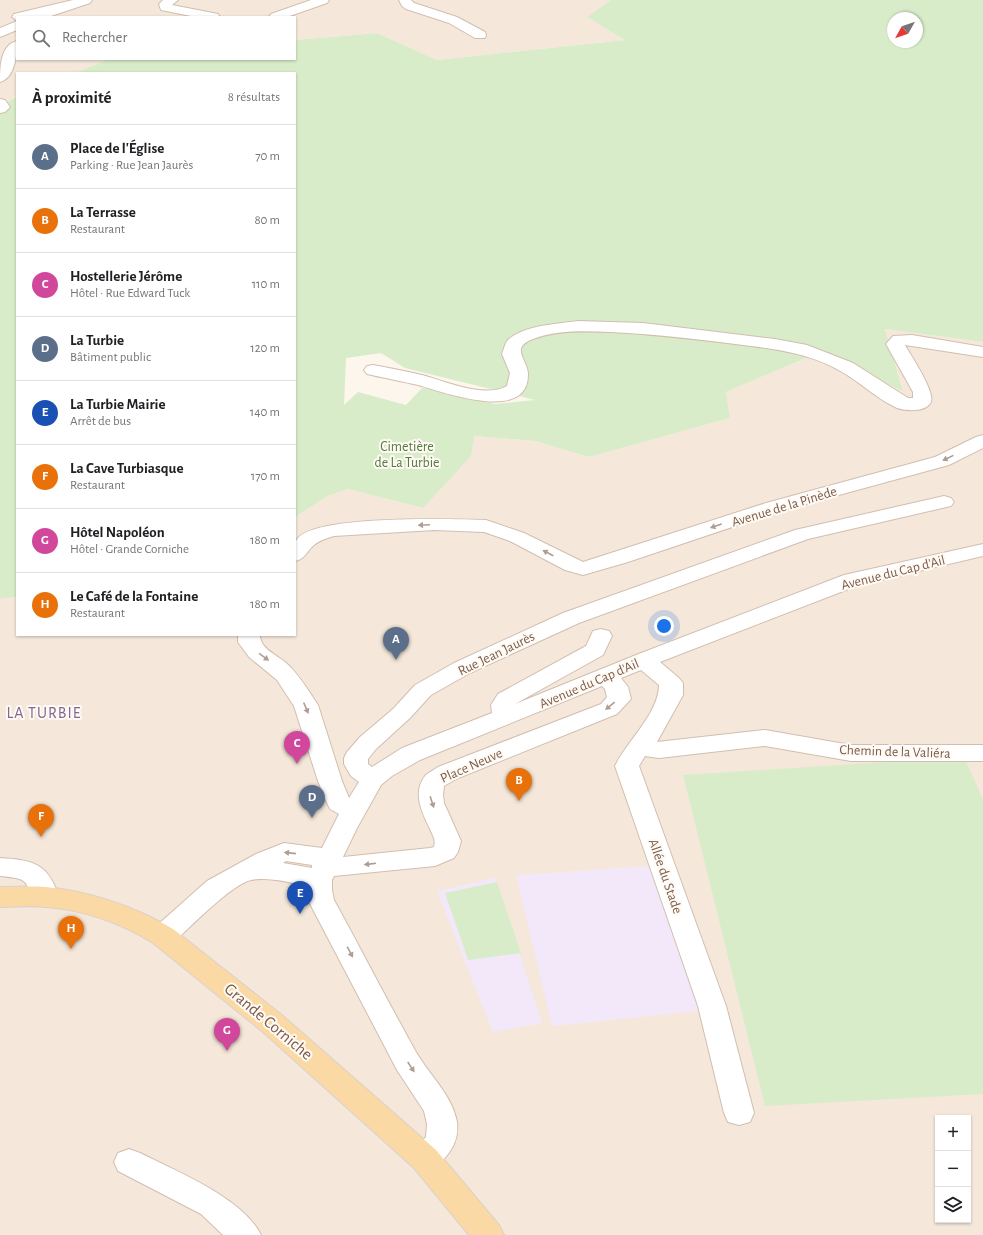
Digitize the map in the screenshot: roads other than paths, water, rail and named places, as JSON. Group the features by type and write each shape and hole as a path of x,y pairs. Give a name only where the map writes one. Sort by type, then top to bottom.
{"main road":[{"name":"Grande Corniche","path":"0,897 46,897 77,902 113,912 145,925 163,936 217,978 294,1042 425,1159 488,1235"}],"street":[{"path":"21,16 39,9 65,6 86,0"},
{"path":"172,0 165,4 167,9 208,16"},
{"path":"278,16 323,0"},
{"path":"405,0 410,6 453,20 480,34"},
{"path":"0,22 16,18"},
{"path":"0,33 16,25"},
{"path":"0,78 4,74 10,54 16,46"},
{"path":"0,103 3,108 0,109"},
{"path":"373,370 420,380 466,393 498,396 515,389 519,373 511,354 514,344 525,336 544,331 578,326 643,328 775,344 822,355 847,367 902,403 913,405 922,401 922,392 895,344 900,340 912,340 983,352"},
{"name":"Avenue de la Pinède","path":"296,554 306,541 317,534 334,530 434,524 486,526 518,537 572,566 583,569 621,558 773,507 942,461 983,441"},
{"name":"Rue Jean Jaurès","path":"372,780 360,770 356,764 356,758 368,743 401,714 417,684 483,659 571,618 815,530 944,502"},
{"name":"Avenue du Cap d'Ail","path":"324,868 353,811 372,780 383,770 411,754 504,718 644,660 852,580 983,550"},
{"path":"249,636 249,642 257,652 277,666 306,705 339,803 353,811"},
{"path":"504,718 504,705 506,699 595,650 602,636"},
{"name":"Allée du Stade","path":"644,660 671,683 671,695 650,734 641,747 632,756 627,766 712,1006 739,1113"},
{"name":"Place Neuve","path":"324,868 435,857 445,852 448,841 429,796 433,782 447,774 609,709 619,699 616,687 605,676"},
{"name":"Chemin de la Valiéra","path":"641,747 659,750 765,738 851,752 983,753"},
{"path":"0,867 32,872 43,884 46,897"},
{"path":"163,936 216,888 246,871 280,871 324,868 318,890 321,900 407,1062 438,1108 442,1124 441,1142 425,1159"},
{"path":"129,1162 212,1205 245,1235"}],"place":[{"name":"Place de l'Église","path":"396,660"},
{"name":"Hostellerie Jérôme","path":"297,764"},
{"name":"La Terrasse","path":"519,801"},
{"name":"La Turbie","path":"312,818"},
{"name":"La Cave Turbiasque","path":"41,837"},
{"name":"La Turbie Mairie","path":"300,914"},
{"name":"Le Café de la Fontaine","path":"71,949"},
{"name":"Hôtel Napoléon","path":"227,1051"}],"district":[{"name":"LA TURBIE","path":"44,712"}],"park label":[{"name":"Cimetière de La Turbie","path":"407,454"}]}
